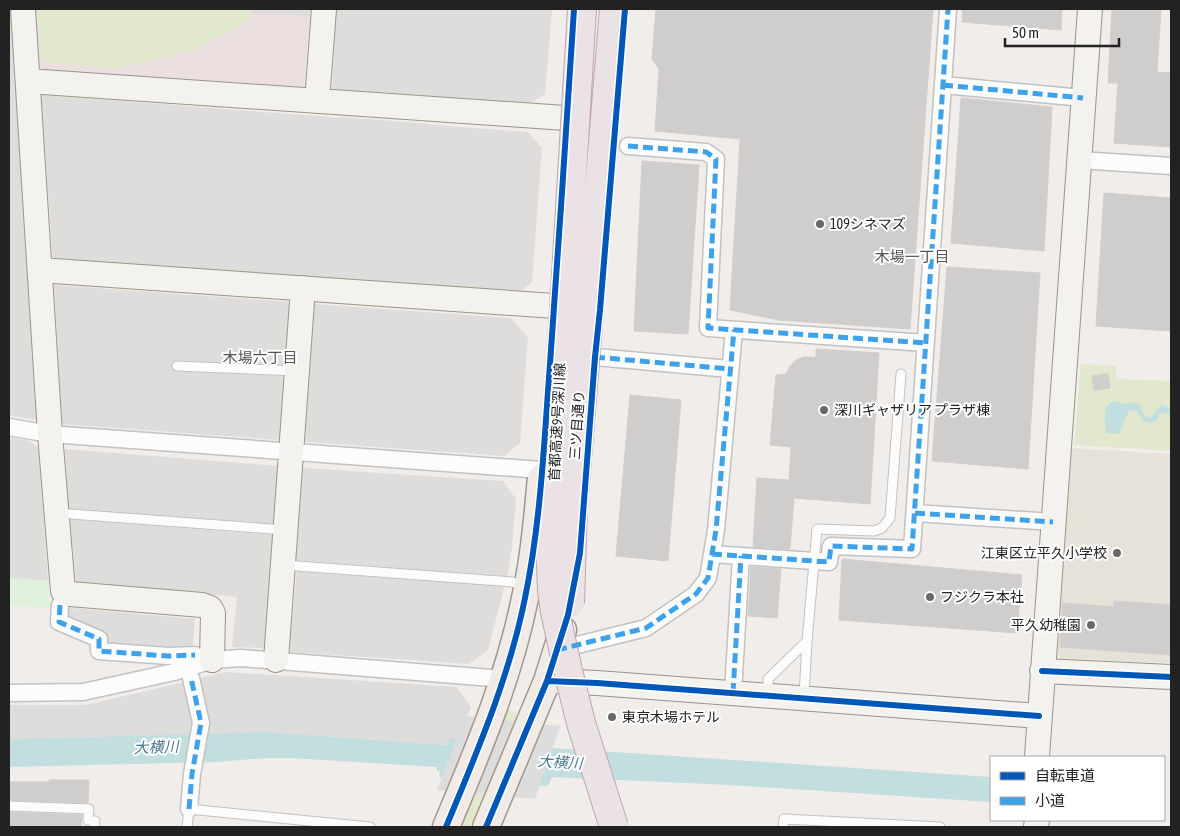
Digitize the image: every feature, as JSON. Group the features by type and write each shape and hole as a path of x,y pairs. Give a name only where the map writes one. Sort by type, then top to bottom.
{"highway":[{"name":"首都高速9号深川線","path":"582,9 550,541 555,612 569,675 593,764 615,827"},
{"name":"首都高速9号深川線","path":"614,9 573,507 569,588 571,637 578,698 615,827"}],"main road":[{"path":"446,827 489,722 504,678 528,586 535,548 574,9"},
{"name":"三ツ目通り","path":"486,827 547,681 568,615 580,553 625,9"}],"street":[{"path":"23,9 50,434 63,591 76,594 202,605 210,608 213,613 204,658"},
{"path":"317,100 324,9"},
{"path":"712,554 829,562 830,546 912,549 948,9"},
{"path":"1037,756 1090,9"},
{"path":"28,81 616,122"},
{"path":"943,85 1084,98"},
{"path":"628,146 706,152 716,159 708,328 926,343"},
{"path":"1079,160 1171,166"},
{"path":"40,270 600,310"},
{"path":"276,660 303,288"},
{"path":"557,650 646,628 696,594 708,578 716,530 734,330"},
{"path":"595,357 730,369"},
{"path":"9,427 50,434 542,470"},
{"path":"915,513 1053,522"},
{"path":"733,693 741,556"},
{"path":"60,604 59,622 99,639 98,651 204,658 276,660 504,678"},
{"path":"9,693 83,692 174,672 204,658"},
{"path":"1042,671 1171,677"},
{"path":"189,809 192,774 201,724 191,678"},
{"path":"547,681 1039,716"}],"lane":[{"path":"177,366 297,371"},
{"path":"804,698 817,530 874,531 882,528 890,518 901,374"},
{"path":"56,513 286,530"},
{"path":"283,565 512,582 528,586"},
{"path":"768,696 768,679 807,641"},
{"path":"9,806 89,809 88,820 95,821 94,827"},
{"path":"187,827 189,809 370,827"},
{"path":"783,827 784,819 940,827"}],"shaded area":[{"path":"10,9 38,420 9,415"},
{"path":"34,9 311,9 304,88 38,70"},
{"path":"249,9 311,9 310,16 253,14"},
{"path":"336,9 552,9 545,94 527,105 332,92"},
{"path":"41,95 528,132 542,148 532,282 517,294 53,261"},
{"path":"342,117 431,124 425,203 337,196"},
{"path":"30,279 33,324 9,326 9,280"},
{"path":"54,285 291,302 280,440 62,424"},
{"path":"314,304 511,318 528,337 520,443 504,456 305,442"},
{"path":"9,437 30,441 39,449 48,581 9,578"},
{"name":"江東区立平久小学校","path":"1071,448 1171,454 1171,663 1061,659 1055,652"},
{"path":"65,449 278,466 273,528 69,513"},
{"path":"303,468 503,481 516,499 507,578 296,562"},
{"path":"70,519 273,535 265,648 232,647 237,597 76,583"},
{"path":"297,570 505,584 488,650 469,664 289,652"},
{"path":"61,607 195,619 193,645 186,652 102,647 62,621"},
{"path":"226,672 457,687 471,707 457,739 448,745 267,732 204,734 197,679"},
{"path":"188,681 195,734 9,739 9,705 86,705"}],"green space":[{"path":"37,9 249,9 252,20 196,50 115,69 41,62"},
{"path":"1081,364 1116,366 1116,379 1171,381 1171,451 1074,445"},
{"path":"9,578 48,581 50,608 9,605"},
{"path":"508,709 518,714 470,827 458,827"}],"water":[{"path":"1113,401 1126,404 1134,402 1140,405 1144,415 1150,418 1161,405 1171,408 1171,417 1168,413 1159,414 1157,420 1150,423 1143,421 1137,411 1130,411 1119,434 1106,433 1105,411"},
{"name":"大横川","path":"267,732 448,745 450,738 553,748 990,777 990,802 730,785 552,777 548,786 439,777 440,771 437,771 437,767 290,758 215,762 9,767 9,739"}],"pier":[{"path":"466,716 560,726 535,799 437,790"}],"building":[{"path":"656,9 933,9 910,329 778,320 730,310 740,139 655,131 659,69 652,59"},
{"path":"963,9 1062,9 1061,30 962,22"},
{"path":"1112,9 1161,9 1157,72 1171,73 1171,147 1114,143 1118,83 1108,83"},
{"path":"961,98 1052,107 1044,251 951,243"},
{"path":"642,161 699,165 688,334 634,331"},
{"path":"1104,193 1171,198 1171,331 1096,326"},
{"path":"947,267 1040,273 1028,469 932,461"},
{"name":"深川ギャザリア プラザ棟","path":"816,349 879,353 870,504 794,498 790,549 753,547 757,478 789,480 791,447 770,445 776,375 786,374 796,360 804,357 816,357"},
{"path":"1108,374 1110,388 1094,390 1092,376"},
{"path":"630,395 681,400 668,561 616,556"},
{"name":"フジクラ本社","path":"842,559 1022,575 1017,633 839,620"},
{"path":"751,567 781,569 777,618 748,616"},
{"path":"1114,601 1171,605 1171,655 1060,647 1063,603 1114,607"},
{"path":"49,780 89,780 88,803 9,800 9,782 49,782"},
{"path":"9,812 82,815 81,827 9,827"}],"marked path":[{"path":"712,554 829,562 831,546 912,549 948,9"},
{"path":"943,85 1083,98"},
{"path":"628,146 706,152 716,159 708,328 926,343"},
{"path":"557,650 646,628 696,594 708,578 716,530 734,330"},
{"path":"595,357 730,369"},
{"path":"915,513 1053,522"},
{"path":"733,693 741,556"},
{"path":"60,605 59,622 99,639 99,651 168,656 195,655"},
{"path":"189,809 192,774 201,723 191,678"}],"cycle path":[{"path":"446,827 480,743 510,657 525,598 535,540 544,452 574,9"},
{"path":"486,827 547,681 568,615 580,553 625,9"},
{"path":"1042,671 1171,677"},
{"path":"547,681 597,683 1039,716"}],"place":[{"name":"109シネマズ","path":"820,224"},
{"name":"深川ギャザリア プラザ棟","path":"824,410"},
{"name":"江東区立平久小学校","path":"1117,553"},
{"name":"フジクラ本社","path":"930,597"},
{"name":"平久幼稚園","path":"1091,625"},
{"name":"東京木場ホテル","path":"612,717"}],"district":[{"name":"木場一丁目","path":"912,256"},
{"name":"木場六丁目","path":"260,357"}]}
